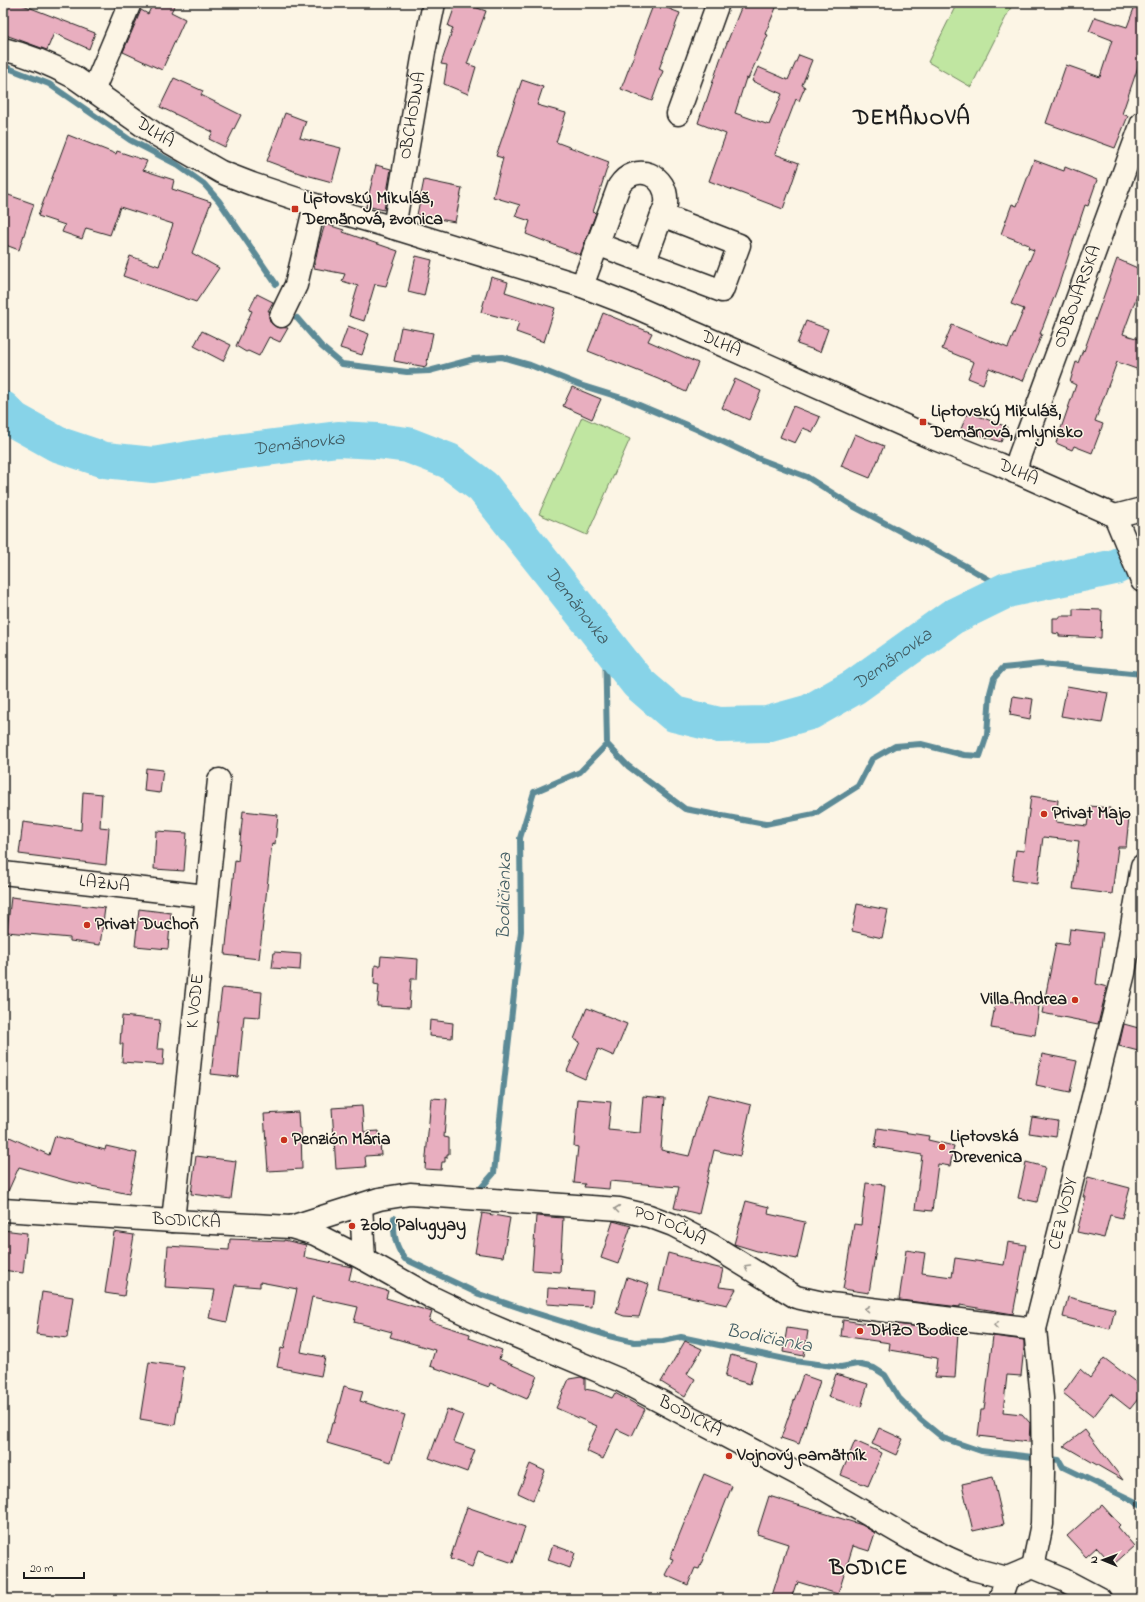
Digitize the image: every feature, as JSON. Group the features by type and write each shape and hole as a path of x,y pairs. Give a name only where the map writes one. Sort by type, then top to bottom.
{"street":[{"path":"93,91 130,3"},
{"name":"OBCHODNÁ","path":"394,228 424,52 434,3"},
{"path":"678,114 718,3"},
{"name":"DLHÁ","path":"3,49 28,56 62,70 155,134 221,172 315,205 582,286 647,312 930,437 1115,516"},
{"name":"ODBOJÁRSKA","path":"1015,472 1019,457 1142,123"},
{"path":"582,286 619,186 623,180 637,173 651,174 662,183 667,197 645,261"},
{"path":"281,316 296,284 315,205"},
{"path":"597,244 722,291 739,245 662,215"},
{"path":"1142,509 1115,516 1142,579"},
{"name":"K VODE","path":"173,1221 219,780"},
{"name":"CEZ VODY","path":"1033,1567 1042,1524 1044,1441 1042,1398 1035,1329 1124,972 1142,866"},
{"name":"LAZNÁ","path":"3,873 206,896"},
{"name":"POTOČNÁ","path":"291,1227 379,1199 410,1194 605,1208 632,1212 662,1220 689,1233 796,1297 823,1303 1035,1329"},
{"path":"361,1204 364,1259"},
{"name":"BODICKÁ","path":"3,1210 291,1227 315,1234 466,1314 620,1380 807,1479 929,1549 974,1569 1007,1578"},
{"path":"1000,1599 1007,1578 1033,1567 1064,1580 1100,1599"}],"green space":[{"path":"957,3 1013,3 971,87 928,62"},
{"path":"582,417 630,439 587,535 539,514"}],"building":[{"path":"9,3 18,3 95,33 89,49 54,33 47,50 3,34 3,19"},
{"path":"153,3 176,3 171,12 185,19 162,70 123,52 141,10 148,14"},
{"path":"456,3 463,3 486,11 467,64 476,67 468,94 444,84 447,65 441,64 453,28 448,26"},
{"path":"654,3 680,13 659,69 663,71 652,101 621,89"},
{"path":"743,3 778,3 765,34 768,35 748,79 746,78 735,113 769,125 782,94 752,81 758,67 788,80 799,55 812,60 802,85 805,87 799,101 796,99 775,154 799,163 783,209 709,181 726,134 698,123 720,60"},
{"path":"1136,3 1142,3 1142,55 1122,114 1128,116 1115,148 1046,123 1066,65 1100,77 1112,40 1089,31 1095,17 1127,27"},
{"path":"174,78 203,91 201,95 241,115 225,147 209,139 213,132 160,107"},
{"path":"522,80 543,87 537,105 566,113 556,142 609,162 593,212 596,213 580,255 526,234 530,221 515,216 520,205 493,197 503,158 496,156"},
{"path":"285,113 306,121 300,138 341,148 332,182 299,173 267,161"},
{"path":"68,135 116,154 117,151 147,161 143,170 174,180 172,189 211,202 192,253 219,268 196,302 123,276 130,256 159,266 173,224 120,207 110,235 86,228 82,239 62,232 65,225 38,216"},
{"path":"1034,160 1064,171 1065,167 1097,180 1088,206 1085,205 1058,287 1040,334 1042,334 1023,381 989,368 983,384 968,378 974,362 942,349 952,325 1008,348 1024,309 1011,304 1034,250 1028,248 1029,245 1001,234 1012,204 1017,206"},
{"path":"376,165 391,169 384,210 366,206"},
{"path":"424,180 462,188 455,222 417,215"},
{"path":"3,193 34,204 19,250 3,244"},
{"path":"325,224 344,230 343,232 398,251 386,286 375,284 364,321 349,316 358,286 342,281 345,274 314,268 318,247"},
{"path":"416,256 432,260 424,296 408,292"},
{"path":"1117,259 1142,270 1142,295 1138,293 1123,334 1142,340 1142,371 1117,362 1095,421 1103,424 1092,453 1074,446 1072,450 1056,443 1076,385 1070,382 1076,362 1078,363 1083,350 1084,351"},
{"path":"491,277 508,282 505,292 555,308 544,342 516,332 519,322 481,312"},
{"path":"257,294 273,302 268,311 270,311 269,317 271,323 276,327 288,328 280,342 269,337 259,356 248,351 246,352 236,346 252,311 249,310"},
{"path":"603,313 652,333 648,341 698,363 686,392 588,351"},
{"path":"806,321 828,329 820,352 797,344"},
{"path":"348,326 369,334 362,355 340,348"},
{"path":"401,327 433,333 426,367 394,361"},
{"path":"202,331 231,345 223,361 194,346"},
{"path":"735,379 761,391 749,420 722,408"},
{"path":"572,387 601,399 592,419 563,406"},
{"path":"793,406 820,417 813,432 803,428 795,443 780,437"},
{"path":"968,412 1007,427 1001,442 961,429"},
{"path":"855,434 884,446 870,478 841,466"},
{"path":"1073,609 1102,610 1101,638 1059,636 1059,634 1053,633 1053,618 1060,618 1060,616 1073,616"},
{"path":"1067,686 1108,693 1102,723 1061,716"},
{"path":"1013,696 1033,699 1030,719 1010,715"},
{"path":"146,768 163,770 160,793 144,791"},
{"path":"83,792 102,794 100,827 109,828 106,865 19,854 23,822 81,830"},
{"path":"1031,796 1058,800 1056,822 1087,826 1090,806 1110,808 1109,814 1129,817 1126,847 1118,847 1112,894 1073,889 1079,841 1043,837 1037,884 1012,880 1016,850 1024,851"},
{"path":"243,811 278,815 275,844 272,843 259,959 225,955 235,860 238,861"},
{"path":"156,831 187,833 184,871 154,869"},
{"path":"11,897 105,908 100,945 70,941 70,938 7,932"},
{"path":"857,904 888,910 882,938 852,931"},
{"path":"139,909 171,913 168,949 135,946"},
{"path":"1070,929 1103,933 1096,984 1107,987 1098,1024 1042,1013 1056,943 1068,945"},
{"path":"274,952 301,954 300,970 272,968"},
{"path":"381,956 418,959 417,979 411,979 409,1008 377,1006 379,985 374,984 375,965 380,966"},
{"path":"222,988 262,992 260,1017 244,1016 238,1077 211,1074"},
{"path":"996,999 1039,1006 1035,1035 991,1028"},
{"path":"587,1008 627,1024 614,1056 598,1049 585,1079 567,1071 580,1042 574,1039"},
{"path":"122,1016 160,1020 157,1049 164,1049 163,1065 122,1062 123,1044 120,1044"},
{"path":"430,1020 453,1023 452,1038 429,1036"},
{"path":"1124,1024 1142,1029 1142,1052 1119,1046"},
{"path":"1042,1054 1077,1061 1070,1092 1036,1085"},
{"path":"708,1094 751,1105 740,1156 714,1150 699,1214 674,1208 679,1187 610,1181 609,1189 584,1187 585,1184 574,1183 578,1147 574,1146 578,1099 611,1102 608,1130 640,1133 643,1096 665,1098 661,1150 689,1156"},
{"path":"431,1098 447,1099 444,1137 449,1138 449,1154 447,1154 447,1158 445,1157 445,1162 442,1162 441,1170 425,1169"},
{"path":"362,1106 364,1132 379,1131 381,1155 365,1156 366,1167 336,1169 332,1108"},
{"name":"Penzión Mária","path":"298,1112 299,1128 301,1128 302,1169 268,1171 264,1114"},
{"path":"1032,1117 1058,1121 1056,1137 1029,1133"},
{"path":"878,1128 929,1136 928,1140 954,1146 950,1166 938,1164 932,1211 915,1209 922,1155 875,1147"},
{"path":"3,1134 49,1155 55,1136 105,1150 106,1146 137,1153 129,1194 68,1181 19,1167 5,1198 3,1198"},
{"path":"196,1156 236,1161 231,1199 191,1194"},
{"path":"1026,1162 1045,1167 1037,1202 1018,1198"},
{"path":"1088,1177 1130,1188 1122,1218 1110,1215 1104,1238 1077,1232 1086,1197 1083,1197"},
{"path":"866,1183 885,1185 869,1293 843,1289 854,1224 861,1225"},
{"path":"746,1201 769,1207 768,1214 805,1222 797,1259 757,1251 734,1244"},
{"path":"482,1213 510,1218 503,1257 475,1253"},
{"path":"536,1216 563,1218 560,1272 532,1270"},
{"path":"613,1221 631,1226 618,1264 601,1258"},
{"path":"3,1230 27,1233 23,1273 3,1270"},
{"path":"114,1232 134,1235 124,1296 105,1293"},
{"path":"230,1239 284,1240 306,1245 304,1257 352,1267 349,1280 388,1291 386,1298 432,1312 429,1321 470,1334 469,1338 502,1350 499,1359 537,1376 527,1399 490,1383 489,1387 430,1366 435,1350 390,1337 392,1332 354,1322 358,1307 312,1297 301,1352 325,1357 321,1376 277,1367 281,1348 284,1349 297,1289 260,1282 260,1287 235,1285 227,1322 209,1318 215,1290 165,1287 168,1246 229,1250"},
{"path":"1008,1242 1026,1245 1013,1314 960,1305 960,1307 899,1300 906,1250 925,1253 922,1273 952,1277 955,1258 1004,1265"},
{"path":"668,1253 690,1259 689,1261 723,1269 719,1287 736,1289 727,1305 659,1290"},
{"path":"627,1277 649,1284 639,1317 624,1316 616,1313"},
{"path":"548,1288 593,1291 591,1307 547,1304"},
{"path":"42,1292 73,1297 67,1338 36,1334"},
{"path":"1068,1297 1115,1309 1110,1329 1063,1317"},
{"path":"843,1320 893,1328 896,1324 958,1332 955,1378 935,1377 937,1358 889,1350 890,1343 841,1336"},
{"path":"787,1328 808,1331 804,1356 783,1352"},
{"path":"993,1336 1024,1340 1021,1376 1007,1375 1003,1412 1022,1414 1030,1423 1029,1442 978,1436 981,1410 984,1410"},
{"path":"685,1341 702,1349 687,1374 695,1379 685,1397 661,1382"},
{"path":"731,1355 756,1362 750,1384 725,1377"},
{"path":"1104,1358 1142,1387 1142,1394 1130,1409 1111,1394 1093,1417 1063,1393 1080,1369 1090,1378"},
{"path":"149,1362 184,1367 175,1425 140,1419"},
{"path":"836,1374 868,1384 861,1407 828,1397"},
{"path":"803,1375 820,1381 799,1444 781,1438"},
{"path":"581,1377 585,1379 585,1389 595,1391 612,1398 615,1393 645,1409 632,1436 617,1429 603,1459 586,1451 597,1426 556,1408 569,1379"},
{"path":"344,1386 363,1391 360,1401 405,1415 391,1462 327,1443"},
{"path":"447,1409 463,1415 453,1442 475,1450 467,1472 429,1458"},
{"path":"879,1428 903,1439 896,1455 872,1444"},
{"path":"1085,1430 1123,1480 1064,1446"},
{"path":"855,1441 882,1453 868,1486 841,1475"},
{"path":"530,1464 545,1471 533,1500 518,1493"},
{"path":"704,1474 732,1486 699,1569 695,1568 688,1585 665,1575 673,1559 670,1558"},
{"path":"993,1477 1004,1524 973,1531 962,1484"},
{"path":"769,1496 862,1525 875,1533 869,1551 853,1546 838,1594 798,1582 791,1599 771,1599 788,1544 757,1534"},
{"path":"1102,1505 1120,1525 1118,1527 1134,1546 1113,1565 1097,1547 1086,1557 1067,1536"},
{"path":"467,1507 525,1527 513,1563 478,1551 472,1567 450,1559"},
{"path":"553,1545 575,1553 570,1568 548,1560"}],"waterway":[{"path":"3,66 49,84 130,140 176,164 204,184 219,201 276,284"},
{"path":"297,318 322,347 342,364 407,372 429,371 474,359 502,357 530,365 580,385 625,399 696,429 757,458 807,477 853,506 1007,590"},
{"name":"Demänovka","path":"3,409 14,420 57,444 105,460 153,465 219,454 338,439 377,441 408,445 449,461 483,487 638,683 674,714 719,725 767,724 810,712 854,687 952,617 1007,590 1115,567 1142,554"},
{"name":"Bodičianka","path":"481,1188 494,1173 521,931 520,838 534,792 580,772 607,744 605,641"},
{"path":"607,744 628,766 685,809 765,824 814,814 858,786 872,759 895,746 921,744 964,755 980,756 987,735 990,693 994,678 1003,668 1041,664 1142,674"},
{"name":"Bodičianka","path":"394,1218 395,1239 399,1250 405,1259 479,1294 609,1336 634,1342 663,1341 681,1337 794,1361 841,1367 857,1364 874,1368 885,1375 899,1398 921,1420 943,1438 981,1451 1059,1460 1063,1467 1142,1505"}],"place":[{"name":"Liptovský Mikuláš, Demänová, zvonica","path":"295,209"},
{"name":"Liptovský Mikuláš, Demänová, mlynisko","path":"923,422"},
{"name":"Privat Majo","path":"1044,814"},
{"name":"Privat Duchoň","path":"87,925"},
{"name":"Villa Andrea","path":"1075,1000"},
{"name":"Penzión Mária","path":"284,1140"},
{"name":"Liptovská Drevenica","path":"942,1147"},
{"name":"Zolo Palugyay","path":"352,1226"},
{"name":"DHZO Bodice","path":"860,1331"},
{"name":"Vojnový pamätník","path":"729,1456"}],"district":[{"name":"DEMÄNOVÁ","path":"912,119"},
{"name":"BODICE","path":"869,1569"}]}
